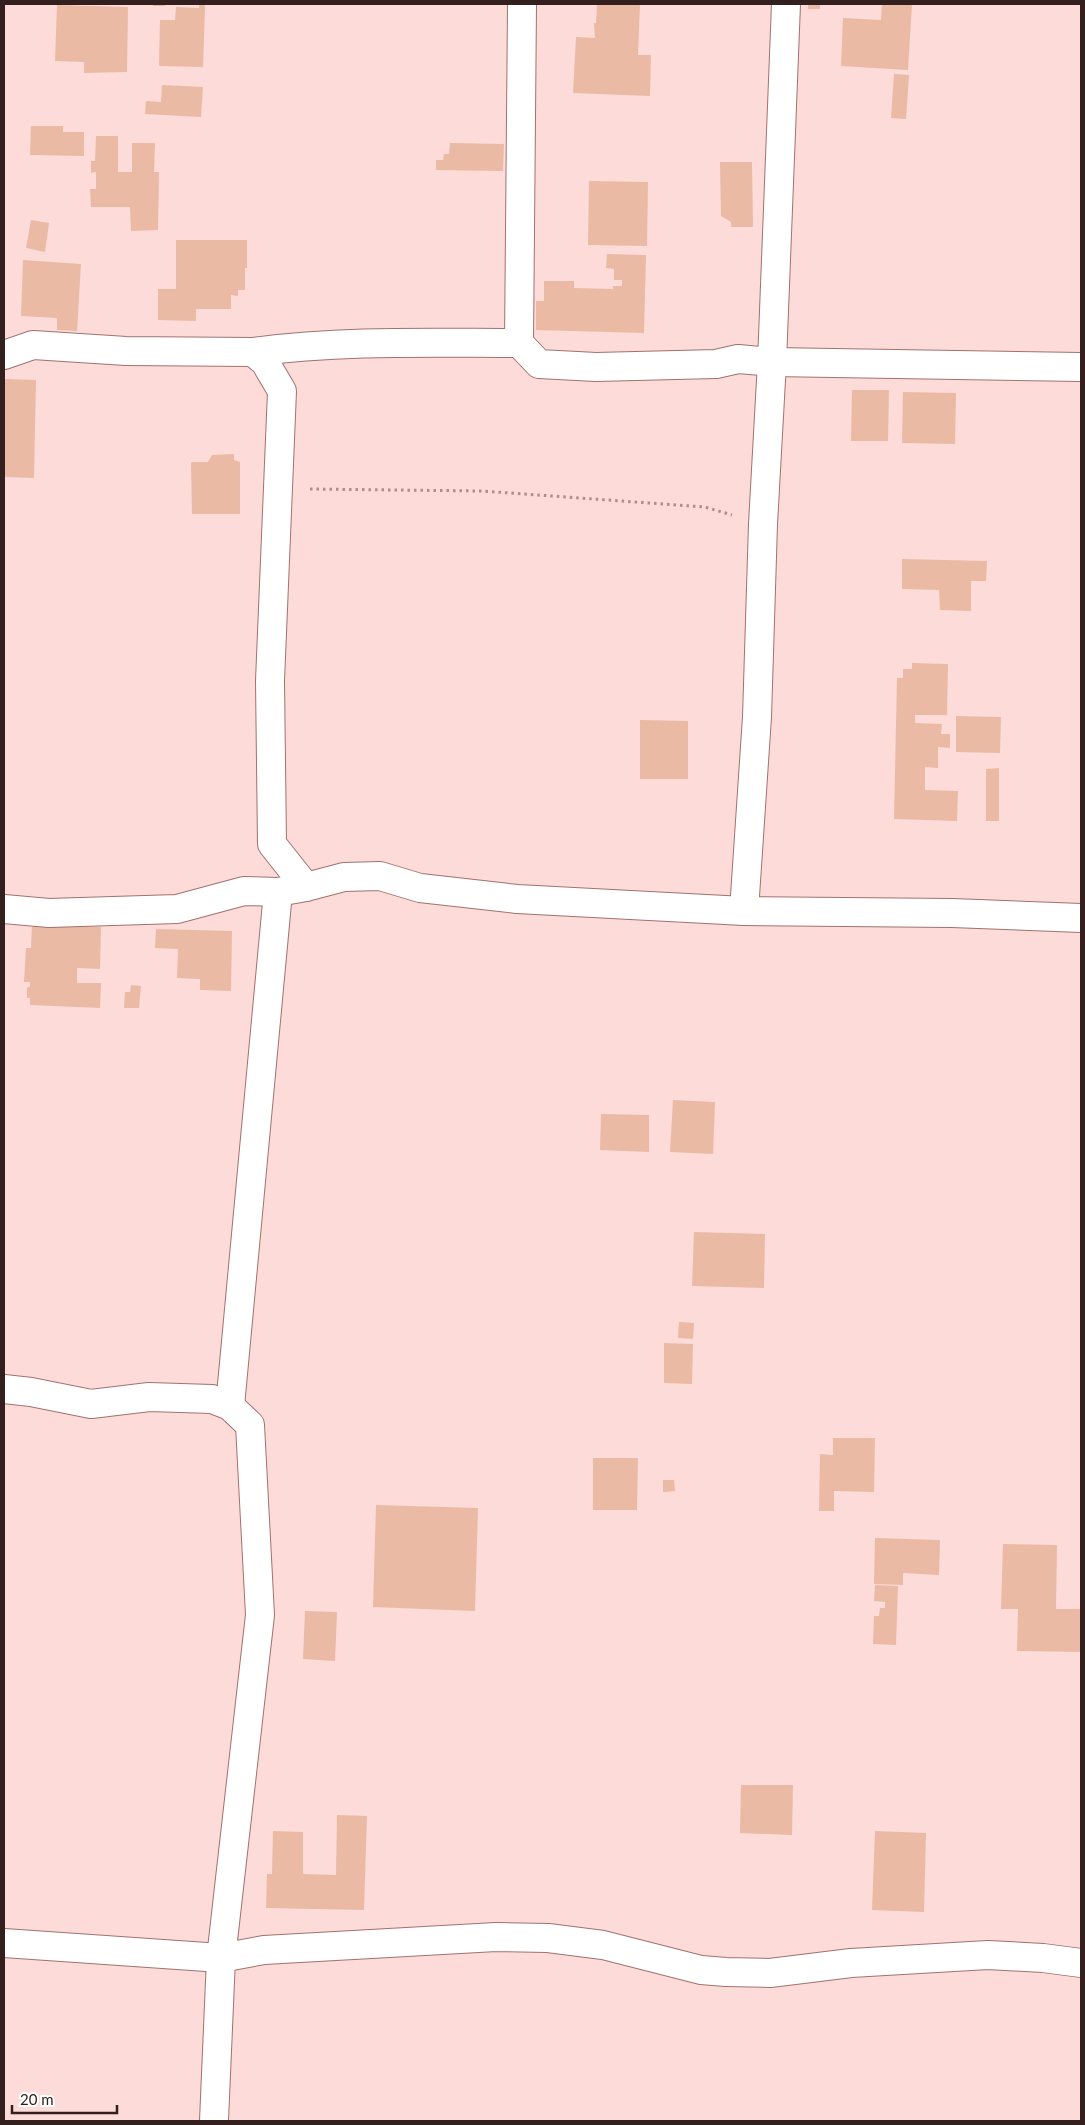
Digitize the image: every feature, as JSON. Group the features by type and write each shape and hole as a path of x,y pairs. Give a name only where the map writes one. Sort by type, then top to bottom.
{"street":[{"path":"522,4 519,343 539,364 596,366 716,364 738,359 772,362 1081,367"},
{"path":"744,911 758,717 763,524 772,362 786,4"},
{"path":"4,355 33,345 126,351 253,352 285,347 363,343 519,343"},
{"path":"253,352 265,362 282,391 270,681 272,844 306,887"},
{"path":"4,909 49,913 177,909 244,891 278,892 344,877 380,876 420,888 517,899 744,911 952,913 1081,918"},
{"path":"230,1406 278,892"},
{"path":"4,1389 31,1392 91,1404 149,1397 212,1399 230,1406 250,1425 260,1615 221,1958 214,2121"},
{"path":"4,1943 221,1958 264,1950 496,1937 548,1938 602,1945 701,1970 770,1973 851,1963 988,1955 1043,1958 1081,1963"}],"path":[{"path":"279,490 482,491 705,507 763,524"}],"building":[{"path":"153,4 165,4 165,6 153,6"},
{"path":"199,4 205,4 203,67 159,66 160,20 175,20 176,7 199,8"},
{"path":"597,4 640,4 638,55 651,55 650,96 573,93 576,37 595,38 594,23 596,23"},
{"path":"808,4 820,4 820,9 808,9"},
{"path":"882,4 912,4 908,70 841,66 843,18 881,20"},
{"path":"57,5 128,7 127,72 84,73 84,62 55,61"},
{"path":"894,74 909,75 906,119 891,118"},
{"path":"162,85 203,87 201,117 145,114 146,101 161,102"},
{"path":"31,126 63,126 63,132 84,132 84,156 30,155"},
{"path":"96,136 118,136 118,172 132,172 132,143 155,143 154,172 159,172 158,230 131,231 130,207 91,207 90,189 96,189 96,172 91,173 91,161 95,161"},
{"path":"450,143 504,144 503,171 436,170 436,160 443,160 444,154 449,154"},
{"path":"720,162 752,162 753,227 731,227 731,222 721,216"},
{"path":"589,181 648,182 647,246 588,245"},
{"path":"31,220 49,223 45,252 26,248"},
{"path":"176,240 247,240 245,290 238,290 238,296 231,295 231,309 196,309 196,321 158,320 158,289 176,289"},
{"path":"607,254 646,255 644,333 536,330 536,301 544,301 544,281 574,281 574,288 613,289 613,286 622,286 622,280 614,280 614,269 606,268"},
{"path":"23,260 81,264 77,331 57,330 57,318 21,316"},
{"path":"4,379 36,380 34,478 4,477"},
{"path":"852,390 889,390 888,441 851,441"},
{"path":"903,392 956,393 955,444 902,443"},
{"path":"234,454 234,460 240,462 240,514 192,514 191,462 208,462 212,455"},
{"path":"902,559 987,561 986,581 971,581 971,611 940,610 939,590 902,589"},
{"path":"912,663 948,664 947,715 915,715 915,723 942,724 941,734 950,734 950,748 938,747 938,768 925,767 925,790 958,791 957,821 894,819 897,678 903,678 903,669 912,669"},
{"path":"956,716 1001,717 1000,753 956,752"},
{"path":"640,720 688,721 688,779 640,779"},
{"path":"999,768 999,821 986,821 986,769"},
{"path":"32,924 101,927 100,969 77,968 77,983 101,983 100,1008 30,1005 30,998 27,998 27,987 30,987 30,982 24,982 26,948 31,948"},
{"path":"156,929 232,931 231,991 200,990 200,979 177,978 178,949 155,948"},
{"path":"131,985 141,986 139,1008 124,1008 125,992 130,992"},
{"path":"673,1100 715,1102 713,1154 670,1152"},
{"path":"601,1114 649,1115 649,1152 600,1150"},
{"path":"694,1232 765,1234 764,1288 692,1286"},
{"path":"679,1322 694,1323 693,1339 678,1338"},
{"path":"664,1343 693,1344 692,1384 664,1383"},
{"path":"833,1438 875,1438 874,1492 834,1491 834,1511 819,1511 820,1454 833,1455"},
{"path":"593,1458 638,1458 637,1510 593,1510"},
{"path":"663,1480 674,1480 675,1491 663,1492"},
{"path":"376,1505 478,1508 475,1611 373,1607"},
{"path":"875,1538 940,1540 939,1575 903,1573 903,1585 874,1584"},
{"path":"1003,1544 1057,1545 1056,1609 1081,1609 1081,1652 1017,1651 1018,1609 1001,1609"},
{"path":"875,1585 898,1586 896,1645 873,1644 874,1616 879,1616 880,1608 885,1608 885,1602 874,1601"},
{"path":"305,1611 337,1612 335,1661 303,1659"},
{"path":"741,1785 793,1785 792,1835 740,1833"},
{"path":"337,1815 367,1816 364,1910 266,1908 267,1874 272,1874 273,1831 303,1832 303,1874 336,1875"},
{"path":"875,1831 926,1833 924,1912 872,1910"}]}
